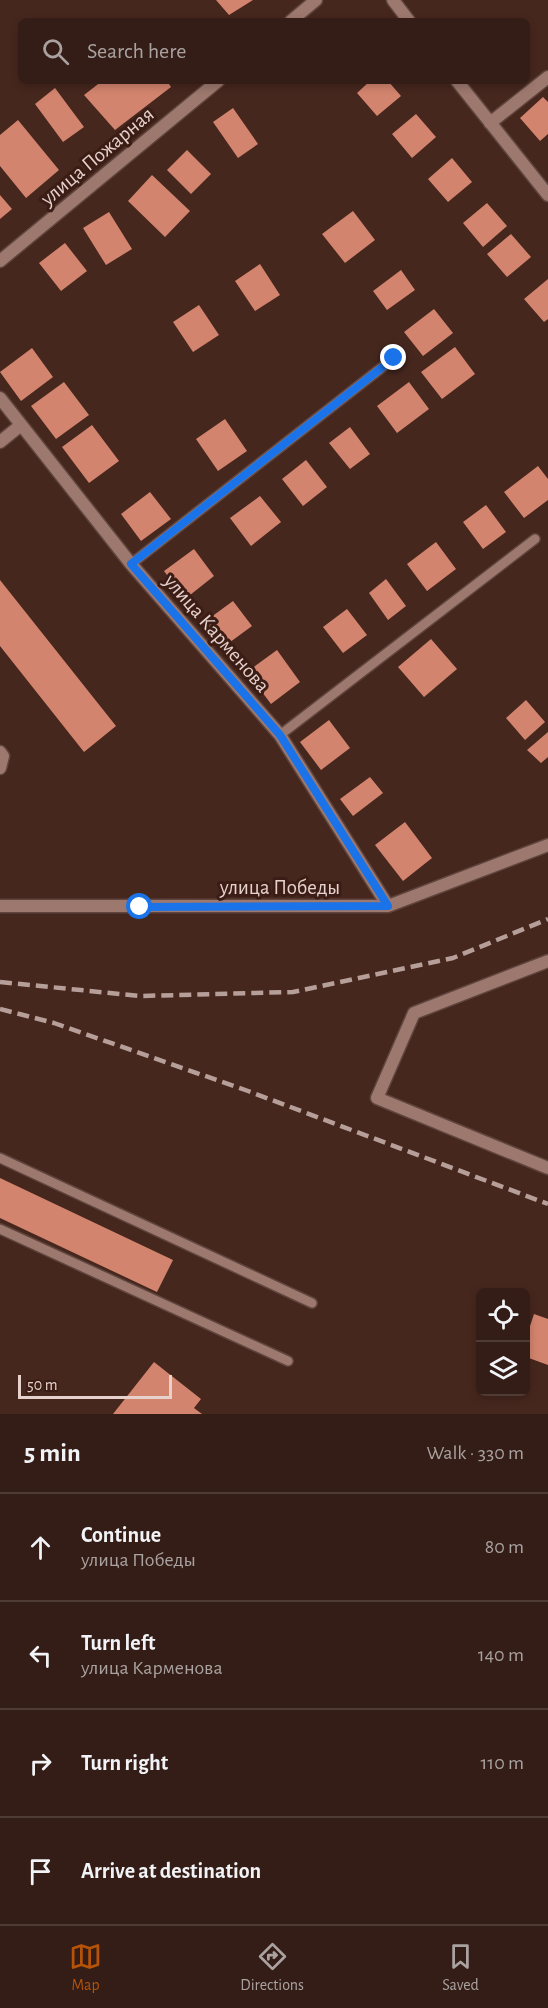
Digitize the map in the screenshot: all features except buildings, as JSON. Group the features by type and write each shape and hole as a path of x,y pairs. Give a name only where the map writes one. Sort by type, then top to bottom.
{"street":[{"path":"295,18 316,0"},
{"path":"393,0 407,18"},
{"path":"490,123 548,77"},
{"name":"улица Пожарная","path":"0,261 214,84"},
{"path":"459,84 548,195"},
{"name":"улица Карменова","path":"0,398 131,564 280,735 388,906"},
{"path":"0,442 21,425"},
{"path":"0,752 3,756 0,768"},
{"name":"улица Победы","path":"0,906 388,906 548,845"},
{"path":"548,961 414,1013 377,1098 548,1168"}],"lane":[{"path":"131,564 394,358"},
{"path":"280,735 535,539"},
{"path":"0,1158 312,1303"},
{"path":"0,1229 288,1361"}],"railway":[{"path":"0,982 140,996 293,992 453,958 548,919"},
{"path":"0,1009 54,1023 248,1091 548,1204"}],"route":[{"path":"140,907 388,906 280,735 131,564 394,358"}]}
